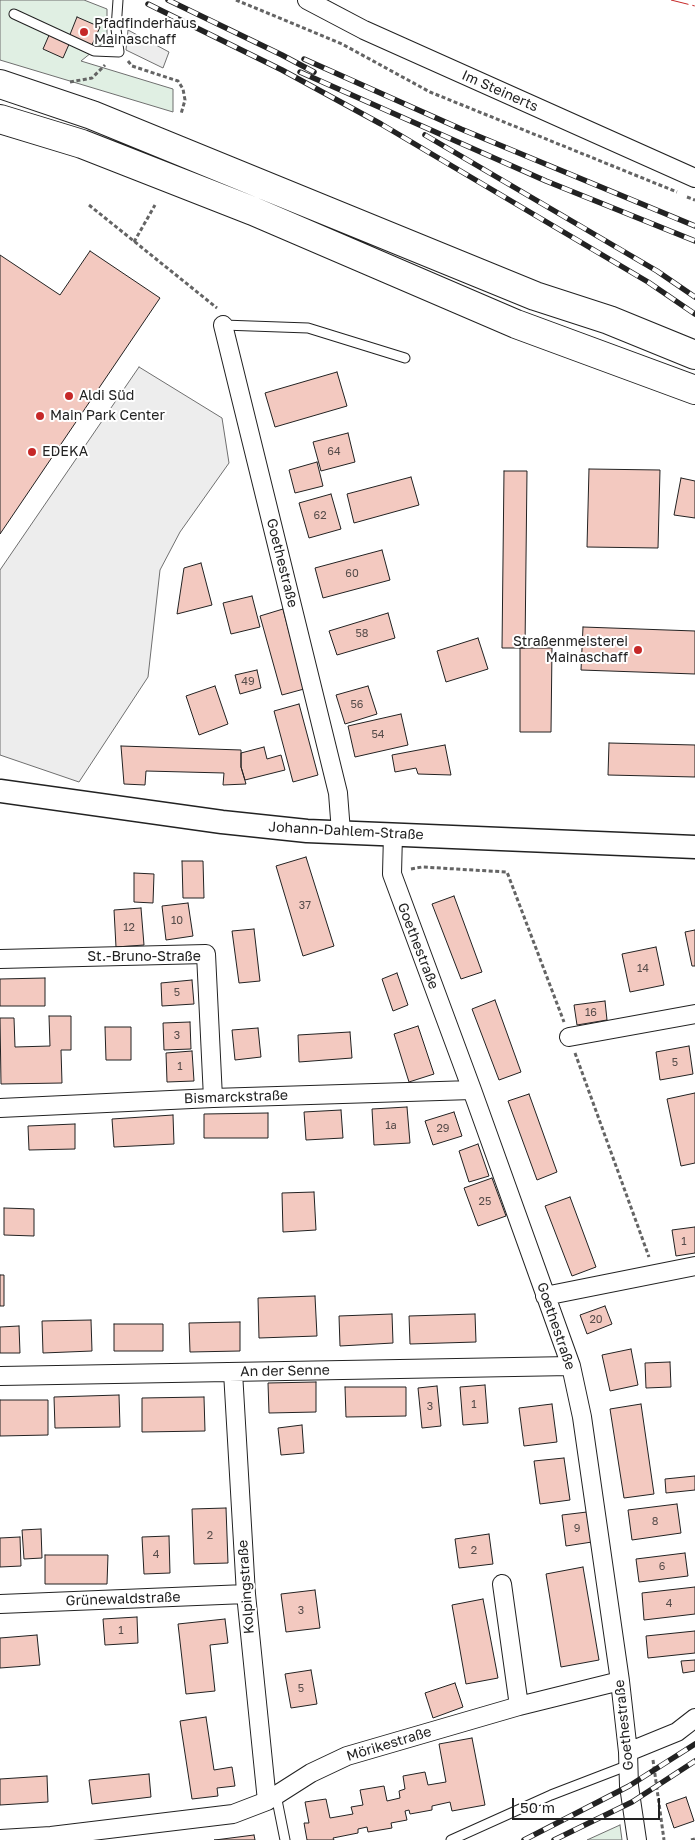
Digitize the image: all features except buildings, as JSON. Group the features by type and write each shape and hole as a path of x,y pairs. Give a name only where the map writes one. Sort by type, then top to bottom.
{"highway":[{"path":"0,84 92,115 535,296 609,320 695,355"},
{"path":"0,119 82,144 252,211 516,324 695,390"}],"street":[{"name":"Im Steinerts","path":"307,0 364,30 695,178"},
{"name":"Goethestraße","path":"223,325 338,793 340,832"},
{"name":"Johann-Dahlem-Straße","path":"0,791 222,822 307,831 695,847"},
{"name":"Goethestraße","path":"393,834 392,874 571,1366 582,1417 620,1682 629,1786 637,1840"},
{"name":"St.-Bruno-Straße","path":"0,959 206,954 213,1098"},
{"path":"569,1037 695,1014"},
{"name":"Bismarckstraße","path":"0,1108 213,1098 472,1090"},
{"path":"546,1296 695,1266"},
{"name":"An der Senne","path":"0,1376 571,1366"},
{"name":"Kolpingstraße","path":"233,1372 246,1594 272,1798"},
{"path":"502,1584 519,1706"},
{"name":"Grünewaldstraße","path":"0,1604 246,1594"},
{"name":"Mörikestraße","path":"0,1839 51,1836 234,1814 272,1798 311,1773 347,1756 519,1706 620,1682"},
{"path":"628,1758 651,1742 677,1732 695,1718"}],"lane":[{"path":"14,14 94,51 119,52 116,29 118,0"},
{"path":"223,325 308,328 405,358"},
{"path":"451,1840 628,1758"},
{"path":"272,1798 285,1840"}],"path":[{"path":"236,0 342,44 430,92 695,200"},
{"path":"63,83 92,78 119,52 132,66 178,81 183,89 185,100 181,114"},
{"path":"89,205 219,309 223,325"},
{"path":"134,242 155,205"},
{"path":"651,1742 664,1840"},
{"path":"690,1840 695,1838"}],"green space":[{"path":"0,0 84,0 107,9 107,40 81,61 173,89 173,112 0,60"},
{"path":"620,1825 622,1840 587,1840"}],"shaded area":[{"path":"128,30 169,52 163,68 126,50"},
{"path":"139,367 222,418 229,463 180,532 160,570 148,677 79,782 0,755 0,570"}],"railway":[{"path":"168,0 314,72"},
{"path":"148,4 282,70 381,124 648,282 695,314"},
{"path":"304,59 461,129 695,226"},
{"path":"300,72 546,181 695,241"},
{"path":"425,135 657,271 695,297"},
{"path":"524,1840 629,1786 695,1744"},
{"path":"554,1840 632,1802 695,1761"}],"power":[{"path":"671,0 695,6"}],"place":[{"name":"Pfadfinderhaus Mainaschaff","path":"84,32"},
{"name":"Aldi Süd","path":"69,396"},
{"name":"Main Park Center","path":"40,416"},
{"name":"EDEKA","path":"32,452"},
{"name":"Straßenmeisterei Mainaschaff","path":"638,650"}]}
